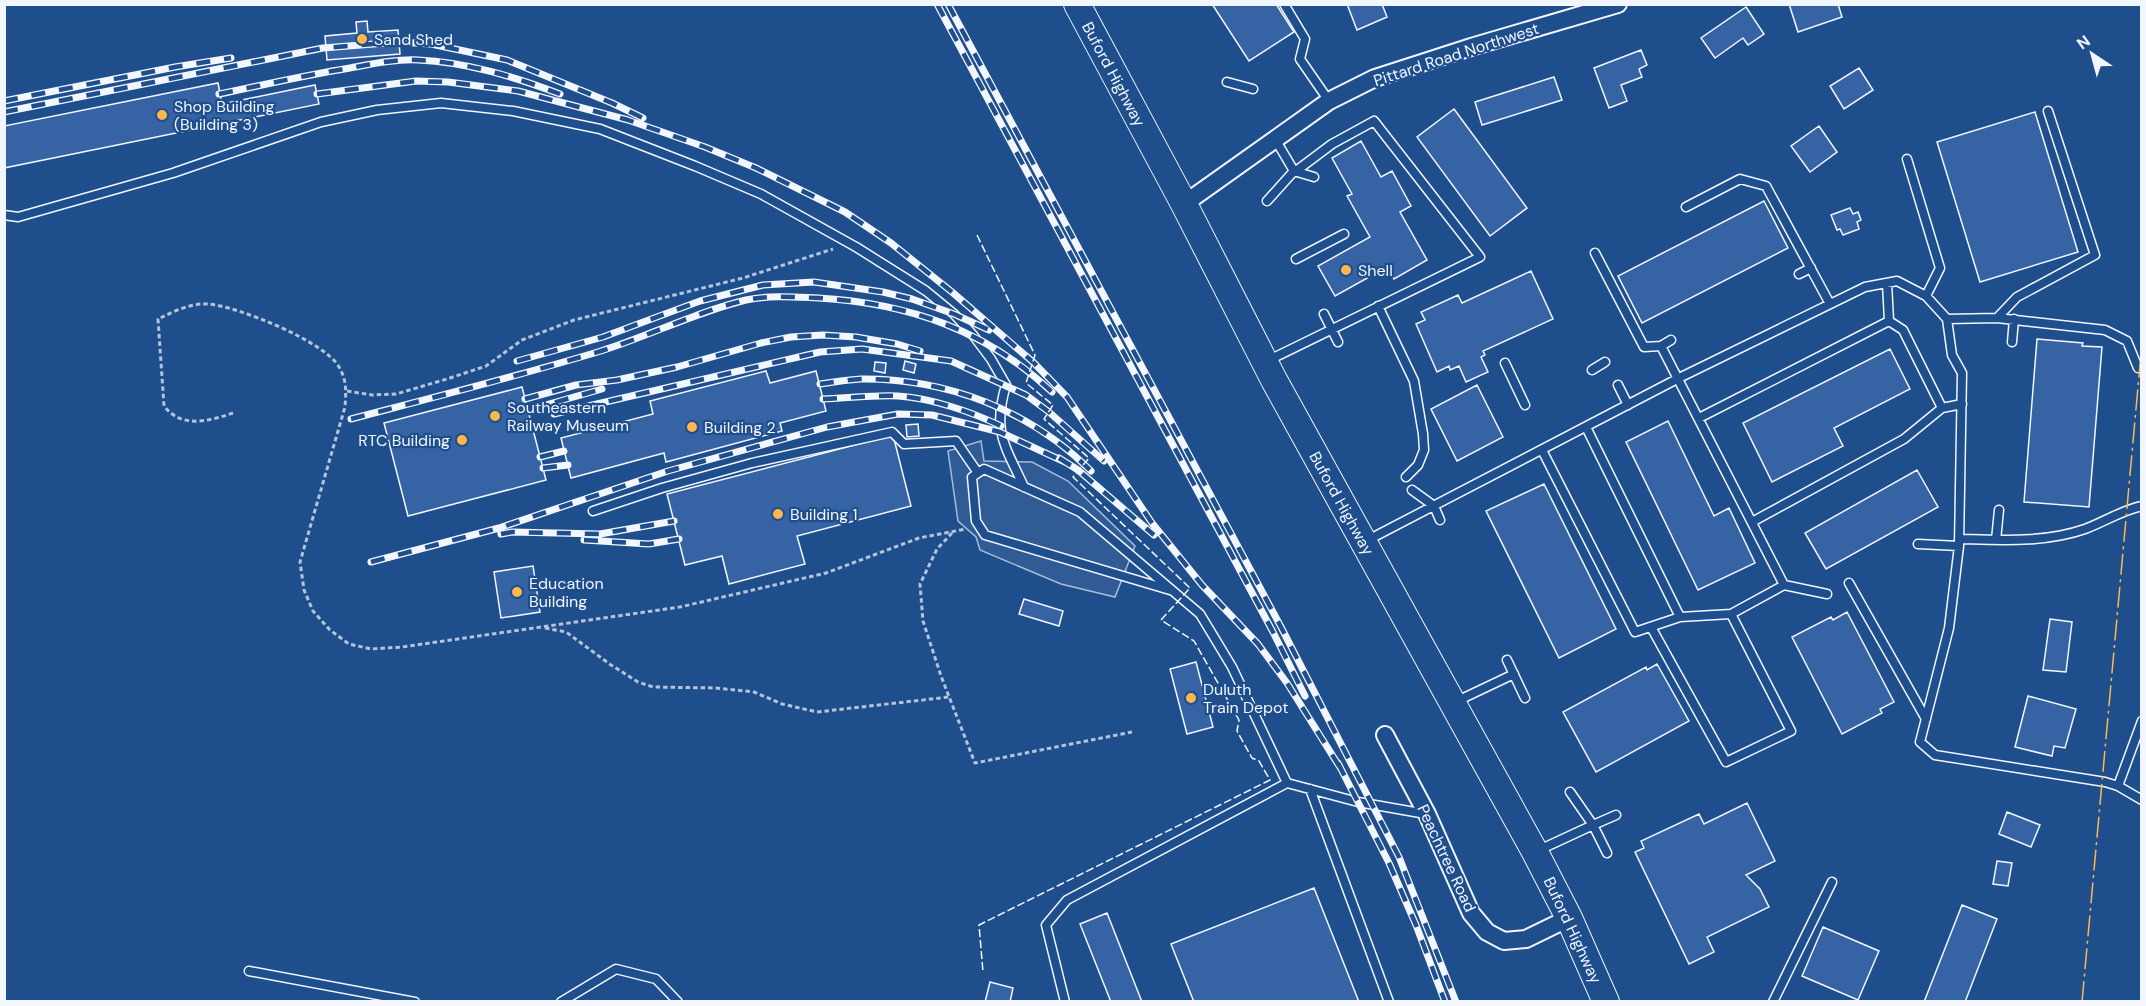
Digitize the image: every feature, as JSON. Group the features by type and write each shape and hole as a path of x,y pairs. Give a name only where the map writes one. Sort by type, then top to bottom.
{"main road":[{"name":"Buford Highway","path":"1085,8 1265,362 1363,543 1536,852 1569,918 1606,1002"}],"street":[{"name":"Pittard Road Northwest","path":"1184,204 1329,101 1375,78 1618,4"},
{"name":"Peachtree Road","path":"1385,735 1426,814 1471,913 1487,932 1504,941 1526,939 1569,918"}],"lane":[{"path":"1284,4 1305,39 1300,59 1329,101"},
{"path":"1227,82 1253,89"},
{"path":"4,215 18,217 173,173 321,122 377,110 441,103 513,111 600,129 760,194 926,291 954,314 991,359 1006,385 999,407 1000,432 1024,487"},
{"path":"1997,318 2017,297 2095,255 2048,111"},
{"path":"1265,362 1480,257 1374,121 1332,144 1295,171 1267,201"},
{"path":"1275,139 1295,171 1314,177"},
{"path":"1907,159 1940,268 1926,296"},
{"path":"1686,207 1740,179 1766,186 1830,304"},
{"path":"1296,259 1344,234"},
{"path":"1596,253 1644,347 1661,346 1671,340"},
{"path":"1799,274 1811,268"},
{"path":"1363,543 1679,378 1865,287 1897,281 1926,296 1947,319 1952,355 1962,374 1959,543 1949,628 1920,742 1935,754 2105,782 2118,786 2142,800"},
{"path":"1887,283 1888,321"},
{"path":"1378,306 1414,381 1424,450 1418,465 1406,477"},
{"path":"1324,314 1338,342"},
{"path":"1947,319 2014,319 2105,330 2127,341 2138,368"},
{"path":"2012,342 2014,319"},
{"path":"1888,321 1903,330 1942,408"},
{"path":"1699,418 1888,321"},
{"path":"1661,346 1784,585"},
{"path":"1592,370 1605,362"},
{"path":"1504,363 1525,405"},
{"path":"1618,385 1628,405"},
{"path":"1752,522 1904,439 1942,408 1962,404"},
{"path":"1586,427 1680,617"},
{"path":"594,511 662,488 752,463 892,432 904,444 956,441 978,473"},
{"path":"1542,450 1635,632 1680,617 1731,614 1784,585 1827,594"},
{"path":"1170,590 985,535 976,521 972,477 984,469 1080,512 1200,614 1232,667 1287,783"},
{"path":"1413,490 1434,506 1440,520"},
{"path":"1918,544 2063,536 2142,506"},
{"path":"1996,540 1999,510"},
{"path":"1850,583 1926,719"},
{"path":"1651,627 1726,762 1791,731 1731,614"},
{"path":"1507,660 1525,698"},
{"path":"1453,703 1514,674"},
{"path":"2118,786 2142,721"},
{"path":"1065,1002 1046,925 1067,900 1287,783 1365,803 1426,814"},
{"path":"1310,789 1389,1002"},
{"path":"1570,792 1593,825 1606,853"},
{"path":"1536,852 1616,815"},
{"path":"1773,1002 1832,882"},
{"path":"561,1002 616,969 657,979 678,1002"},
{"path":"249,971 416,1002"}],"path":[{"path":"346,391 372,395 396,394 486,366 522,340 574,320 743,278 849,244"},
{"path":"233,413 198,422 182,420 171,415 164,406 158,318 188,306 207,304 237,310 317,346 339,364 347,385 345,407 300,562 304,590 313,611 330,630 349,644 371,649 402,647 647,612 748,592 826,573 919,538 980,526"},
{"path":"953,532 937,549 920,584 923,621 975,763 1132,732"},
{"path":"540,627 566,632 611,665 638,682 653,687 716,688 754,692 782,704 817,712 949,697"}],"shaded area":[{"path":"981,441 984,461 1032,462 1068,481 1135,546 1115,597 1061,584 980,550 976,537 958,521 948,451"}],"building":[{"path":"1212,4 1276,4 1294,32 1249,61"},
{"path":"1347,4 1382,4 1387,17 1357,30"},
{"path":"1789,4 1838,4 1842,17 1798,32"},
{"path":"1746,7 1764,34 1748,45 1743,38 1715,58 1701,38"},
{"name":"Sand Shed","path":"367,21 368,32 398,30 400,54 327,60 325,36 357,33 356,22"},
{"path":"1641,50 1647,65 1639,69 1642,77 1621,85 1627,101 1609,108 1594,68"},
{"path":"1859,68 1873,90 1844,109 1830,86"},
{"path":"1554,77 1562,100 1482,125 1475,102"},
{"name":"Shop Building (Building 3)","path":"218,83 222,104 315,85 319,104 4,168 4,126"},
{"path":"1454,109 1527,208 1490,236 1417,137"},
{"path":"2035,112 2078,252 1980,282 1937,142"},
{"path":"1819,126 1837,152 1810,172 1791,146"},
{"path":"1361,141 1381,177 1392,171 1411,206 1400,212 1427,260 1394,279 1387,267 1335,296 1318,266 1370,237 1347,196 1352,194 1332,158"},
{"path":"1764,201 1788,248 1642,323 1618,276"},
{"path":"1850,208 1853,214 1858,212 1861,220 1857,222 1859,229 1843,235 1840,229 1837,230 1831,215"},
{"path":"1531,271 1553,319 1483,351 1485,355 1481,357 1488,372 1466,382 1459,366 1450,370 1449,366 1437,372 1416,324 1425,320 1421,312 1458,295 1462,303"},
{"path":"2037,339 2102,347 2089,507 2024,502"},
{"path":"1890,349 1910,389 1834,428 1843,446 1772,482 1743,423"},
{"path":"905,361 916,364 914,373 903,370"},
{"path":"875,362 886,363 885,373 874,371"},
{"name":"Building 2","path":"766,371 770,383 816,371 826,411 780,423 782,431 666,462 664,453 571,478 561,438 653,414 650,401"},
{"path":"1477,385 1503,437 1457,461 1431,409"},
{"name":"RTC Building","path":"522,387 546,480 408,516 384,423"},
{"path":"1668,421 1714,516 1729,508 1755,563 1698,590 1626,442"},
{"path":"918,424 919,436 907,437 906,425"},
{"name":"Building 1","path":"893,435 911,506 797,536 805,564 729,584 722,556 685,565 667,494"},
{"path":"1917,470 1938,507 1826,569 1805,533"},
{"path":"1544,484 1616,629 1559,658 1486,511"},
{"name":"Education Building","path":"533,566 540,612 501,618 494,572"},
{"path":"1024,599 1063,611 1059,626 1019,614"},
{"path":"1847,612 1894,702 1880,709 1882,713 1842,734 1792,637 1831,617 1833,620"},
{"path":"2050,619 2072,622 2066,672 2043,670"},
{"name":"Duluth Train Depot","path":"1196,662 1213,727 1187,734 1170,669"},
{"path":"1657,664 1689,721 1596,772 1563,712 1646,667 1647,670"},
{"path":"2028,696 2076,709 2065,748 2054,746 2052,756 2015,747"},
{"path":"1747,803 1775,861 1746,875 1760,889 1769,907 1707,937 1714,952 1689,964 1635,852 1644,848 1641,841 1699,814 1704,824"},
{"path":"2007,812 2040,825 2031,847 1999,834"},
{"path":"1997,861 2012,863 2008,886 1993,884"},
{"path":"1314,888 1359,1002 1194,1002 1171,944"},
{"path":"1962,905 1997,919 1965,1002 1924,1002"},
{"path":"1107,913 1142,1002 1111,1002 1080,924"},
{"path":"1823,927 1879,951 1858,1000 1802,976"},
{"path":"990,982 1013,988 1010,1002 985,1002"}],"railway":[{"path":"937,4 1305,696"},
{"path":"948,4 1281,627 1399,857 1456,1002"},
{"path":"4,112 323,48 399,42 431,44 507,60 643,118"},
{"path":"4,101 231,58"},
{"path":"219,94 384,62 409,60 436,61 473,67 560,94"},
{"path":"317,94 416,81 448,82 518,91 628,120 705,147 756,168 845,212 891,243 952,292 1033,362 1067,397 1152,523 1202,585 1258,644 1287,683 1341,769"},
{"path":"517,361 603,337 700,301 763,285 814,282 883,292 912,299 954,314 989,330"},
{"path":"351,419 601,351 727,305 755,298 773,297 818,298 883,306 944,324 973,336 1000,352 1027,370 1052,392"},
{"path":"525,399 576,385 617,380 677,367 761,343 791,337 823,335 856,337 897,344 920,351"},
{"path":"554,414 820,352 862,349 951,361 1026,395 1049,412 1104,461"},
{"path":"820,384 861,379 893,380 924,384 955,392 1014,415 1067,449 1091,471"},
{"path":"528,410 602,389"},
{"path":"823,399 911,397 951,406 1001,426"},
{"path":"371,562 499,528 668,471 827,427 898,414 932,415 1000,432 1065,462"},
{"path":"540,457 564,451"},
{"path":"1059,458 1078,470 1154,535"},
{"path":"543,468 568,465"},
{"path":"501,534 512,532 600,534 674,521"},
{"path":"584,540 649,544 679,539"},
{"path":"1338,763 1389,863 1416,925 1445,1002"}],"fence":[{"path":"977,235 1035,355 1026,383 1053,405 1044,419 1089,458 1073,477 1190,588 1161,620 1194,641 1239,720 1237,731 1252,758 1259,761 1270,780 979,925 983,972"}],"power":[{"path":"2082,1002 2142,343"}],"place":[{"name":"Sand Shed","path":"362,39"},
{"name":"Shop Building (Building 3)","path":"162,115"},
{"name":"Shell","path":"1346,270"},
{"name":"Southeastern Railway Museum","path":"495,416"},
{"name":"Building 2","path":"692,427"},
{"name":"RTC Building","path":"462,440"},
{"name":"Building 1","path":"778,514"},
{"name":"Education Building","path":"517,592"},
{"name":"Duluth Train Depot","path":"1191,698"}]}
